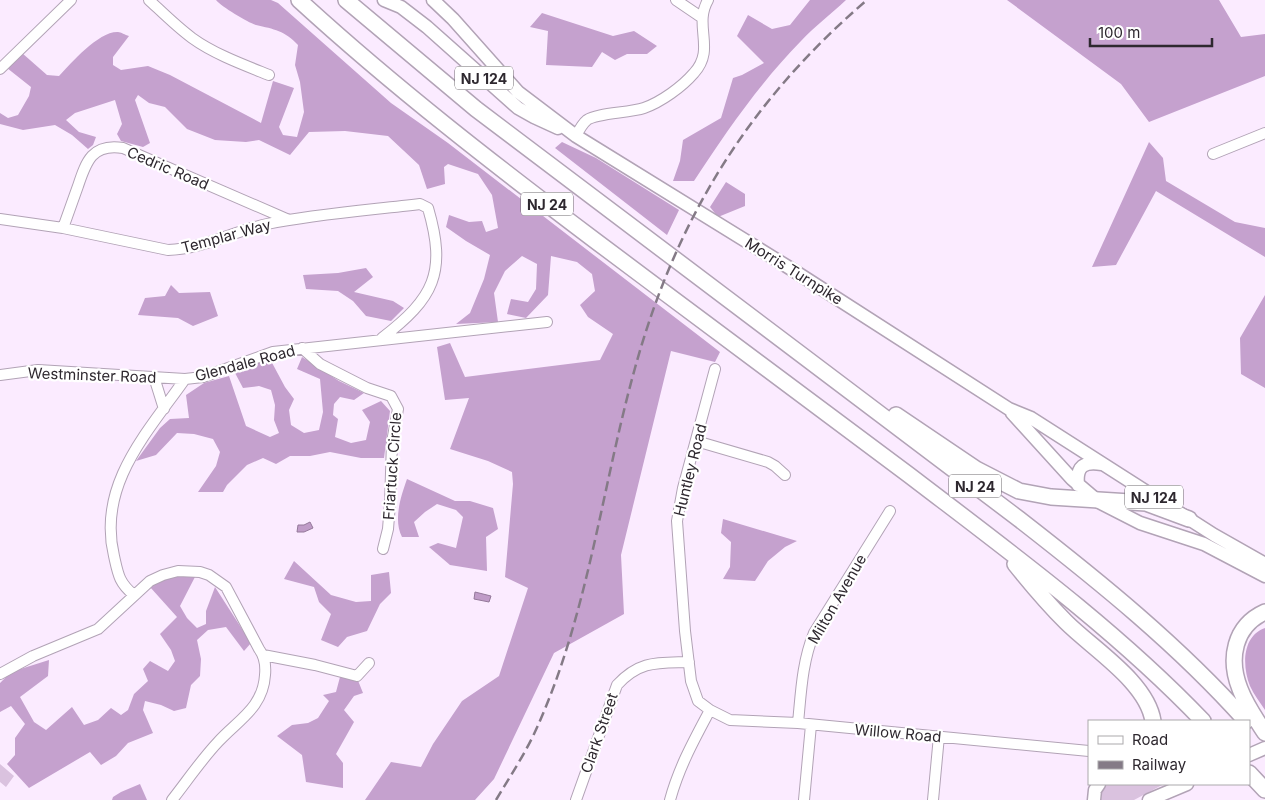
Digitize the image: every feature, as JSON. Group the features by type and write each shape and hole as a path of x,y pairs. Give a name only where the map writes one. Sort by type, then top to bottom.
{"highway":[{"name":"NJ 24","path":"346,0 356,6 476,109 733,305 1011,513 1108,589 1197,669 1245,720"},
{"name":"NJ 24","path":"302,3 376,69 499,168 990,537 1096,621 1163,680 1202,720"},
{"path":"733,305 976,469 997,481 1019,491 1035,495 1146,503 1189,519"},
{"path":"990,537 1062,618 1128,678 1146,702 1153,720"},
{"path":"1265,612 1250,621 1240,633 1236,642 1234,661 1239,688 1265,733"},
{"path":"1250,725 1265,742"},
{"path":"1250,774 1265,790"}],"main road":[{"name":"NJ 124","path":"384,0 401,8 427,27 518,108 576,136"},
{"name":"NJ 124","path":"433,0 453,19 518,92 576,136"},
{"name":"Morris Turnpike","path":"576,136 796,272 1009,409 1031,418 1189,519 1265,564"},
{"name":"Morris Turnpike","path":"1009,409 1078,485 1096,499 1140,523 1204,544 1265,576"},
{"path":"1078,485 1078,473 1082,466 1102,464"},
{"path":"1250,755 1265,748"},
{"path":"1149,800 1185,785"}],"street":[{"path":"0,69 71,0"},
{"path":"149,0 174,24 194,39 241,64 269,75"},
{"path":"676,0 701,17"},
{"path":"576,136 583,124 588,120 596,116 616,114 646,107 662,99 693,75 702,61 704,53 705,45 701,17 708,0"},
{"path":"1213,154 1265,133"},
{"name":"Cedric Road","path":"63,228 89,159 98,150 114,147 123,148 289,220"},
{"name":"Templar Way","path":"0,219 63,228 168,250 178,250 199,246 267,224 424,205 428,208 436,240 437,258 432,283 424,300 414,312 381,339"},
{"name":"Glendale Road","path":"134,595 123,587 118,576 110,532 112,502 120,477 133,453 185,379 203,377 273,352 547,322"},
{"name":"Friartuck Circle","path":"302,348 320,364 367,388 390,396 398,409 392,442 388,529 383,549"},
{"name":"Huntley Road","path":"710,710 698,701 689,662 677,521 683,488 716,369"},
{"name":"Westminster Road","path":"0,375 38,370 185,379"},
{"path":"154,377 164,409"},
{"path":"696,441 768,462 785,476"},
{"name":"Milton Avenue","path":"798,723 805,664 814,634 890,512"},
{"path":"1,673 33,656 98,629 150,581 168,573 188,571 210,574 226,587 263,655 266,668 264,689 253,709 218,741 172,800"},
{"path":"263,655 358,676 369,663"},
{"name":"Clark Street","path":"576,800 617,685 632,671 640,667 650,664 689,662"},
{"path":"670,800 684,759 710,710"},
{"name":"Willow Road","path":"710,710 730,720 798,723 1088,751"},
{"path":"804,800 811,725"},
{"path":"933,800 939,736"}],"shaded area":[{"path":"216,0 271,0 278,3 391,103 448,143 720,352 715,362 671,351 621,555 624,614 554,653 494,779 475,800 365,800 391,762 421,767 433,744 462,701 499,676 528,588 505,577 513,484 512,472 488,461 450,449 469,398 445,400 437,347 450,343 465,377 600,360 613,334 588,317 580,305 595,291 592,274 577,262 551,256 548,295 526,318 507,314 511,299 528,302 536,289 537,264 522,256 505,271 494,293 498,322 456,324 470,313 484,279 490,255 446,227 449,215 469,222 482,221 486,232 498,228 492,195 478,174 448,164 444,167 445,184 427,189 419,165 388,136 345,131 309,132 290,155 259,140 246,142 215,140 187,129 165,107 149,103 138,95 135,100 150,143 143,147 121,141 117,134 122,124 115,100 75,113 66,120 79,132 96,137 93,145 88,149 72,135 55,125 23,130 0,124 0,113 8,118 18,115 29,96 31,87 7,68 22,53 47,75 59,76 94,42 111,33 118,32 129,36 113,57 113,65 121,70 148,66 170,75 261,123 273,81 294,88 279,127 283,135 297,137 304,112 300,82 295,65 298,45 274,29 256,25 241,18"},
{"path":"810,0 846,0 806,36 771,74 731,127 694,181 673,181 680,161 683,140 721,118 733,78 764,63 737,36 748,15 772,29 790,25"},
{"path":"1007,0 1219,0 1241,37 1265,34 1265,76 1149,122 1121,84"},
{"path":"542,13 613,36 634,31 657,46 647,54 627,54 615,60 602,52 592,67 546,65 548,31 530,27"},
{"path":"562,142 596,158 679,210 667,235 555,148"},
{"path":"1149,142 1163,158 1166,181 1235,222 1265,228 1265,257 1156,191 1116,265 1092,267"},
{"path":"726,182 745,194 745,206 718,217 710,207"},
{"path":"366,268 373,277 354,292 393,301 404,308 391,321 366,316 353,301 338,291 306,289 303,275 338,273"},
{"path":"171,285 179,293 210,292 218,316 193,326 178,318 138,315 145,298 165,296"},
{"path":"1265,295 1265,388 1241,374 1240,338"},
{"path":"302,357 339,381 364,393 354,400 340,397 334,404 333,415 338,419 335,437 351,443 366,440 370,422 362,410 381,401 390,411 384,458 361,458 330,452 310,456 290,456 276,464 263,458 247,465 227,485 223,492 198,492 216,466 220,452 213,439 194,434 177,433 156,455 136,461 160,428 170,419 189,418 186,395 204,383 229,376 246,426 270,437 279,433 274,420 275,405 271,390 259,386 243,388 234,371 270,359 285,387 294,399 289,410 291,425 304,433 319,430 323,412 320,379 297,369"},
{"path":"407,479 455,501 470,501 493,508 498,529 486,537 487,571 450,565 429,547 438,543 456,548 463,517 456,510 437,504 414,522 419,537 402,537 399,530 398,516 400,500"},
{"path":"723,519 797,541 785,547 768,561 755,581 723,579 730,567 731,542 721,533"},
{"path":"310,522 313,528 304,532 297,532 298,525"},
{"path":"294,561 331,595 356,602 371,601 371,575 389,572 391,593 380,604 367,631 347,637 338,647 321,640 331,614 319,602 314,587 284,579"},
{"path":"174,574 196,575 180,606 187,618 197,628 206,624 206,611 215,587 251,643 244,651 226,627 208,630 197,640 201,659 200,676 191,685 186,708 174,711 145,701 143,710 153,733 128,743 116,756 101,765 90,752 29,788 7,764 15,755 15,738 25,724 11,706 0,712 0,683 11,672 49,660 48,676 20,697 34,722 46,730 72,707 84,725 98,720 111,708 121,715 128,710 134,694 148,681 143,669 150,661 168,671 175,661 171,650 160,634 177,617 150,587"},
{"path":"475,592 491,596 489,602 474,599"},
{"path":"1265,628 1265,710 1250,686 1245,661 1248,645 1252,638 1257,632"},
{"path":"340,677 357,678 363,693 354,696 344,710 354,722 336,754 343,763 343,788 306,782 302,755 277,736 292,725 308,723 318,718 329,701 323,695 336,692"},
{"path":"0,764 14,776 6,787 0,782"},
{"path":"140,784 147,800 112,800 113,797 121,792"},
{"path":"1106,785 1162,785 1134,800 1101,800 1102,792"}],"railway":[{"path":"496,800 534,734 568,645 581,599 635,368 652,314 672,262 695,213 722,166 753,122 787,79 825,39 867,0"}]}
